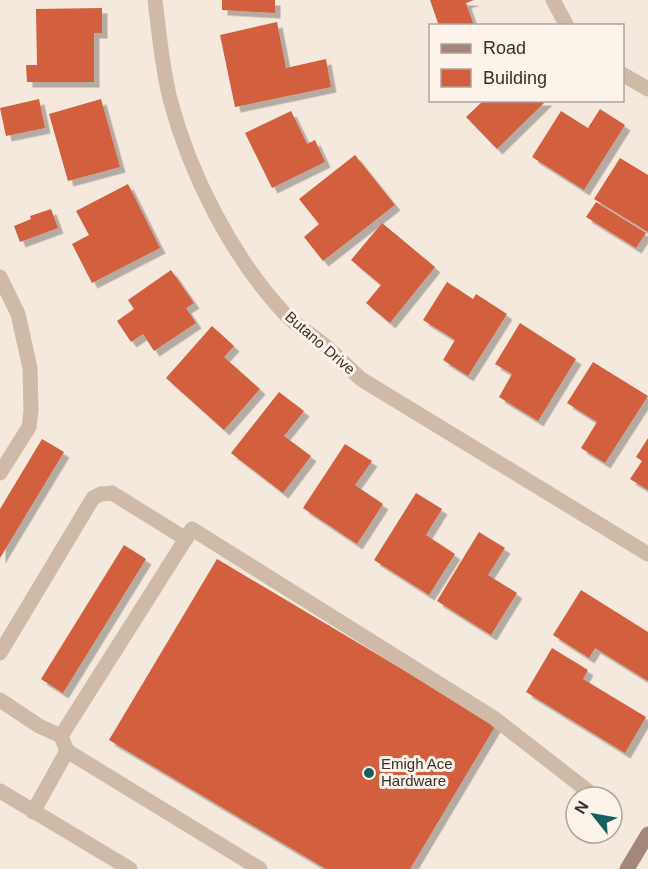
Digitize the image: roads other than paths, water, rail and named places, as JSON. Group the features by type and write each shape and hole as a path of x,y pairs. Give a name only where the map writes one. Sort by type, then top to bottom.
{"main road":[{"path":"627,869 648,834"}],"street":[{"name":"Butano Drive","path":"155,0 161,52 170,99 201,182 227,235 249,269 287,316 328,348 361,379 648,554"},
{"path":"552,0 566,24"},
{"path":"624,75 648,88"},
{"path":"0,277 18,314 30,369 31,411 29,427 0,473"},
{"path":"0,653 93,498 101,494 112,493 186,539"},
{"path":"61,736 192,529 494,718 579,785"},
{"path":"0,700 39,726 61,736 67,751 260,869"},
{"path":"33,812 67,751"},
{"path":"0,791 130,869"}],"place":[{"name":"Emigh Ace Hardware","path":"369,773"}]}
